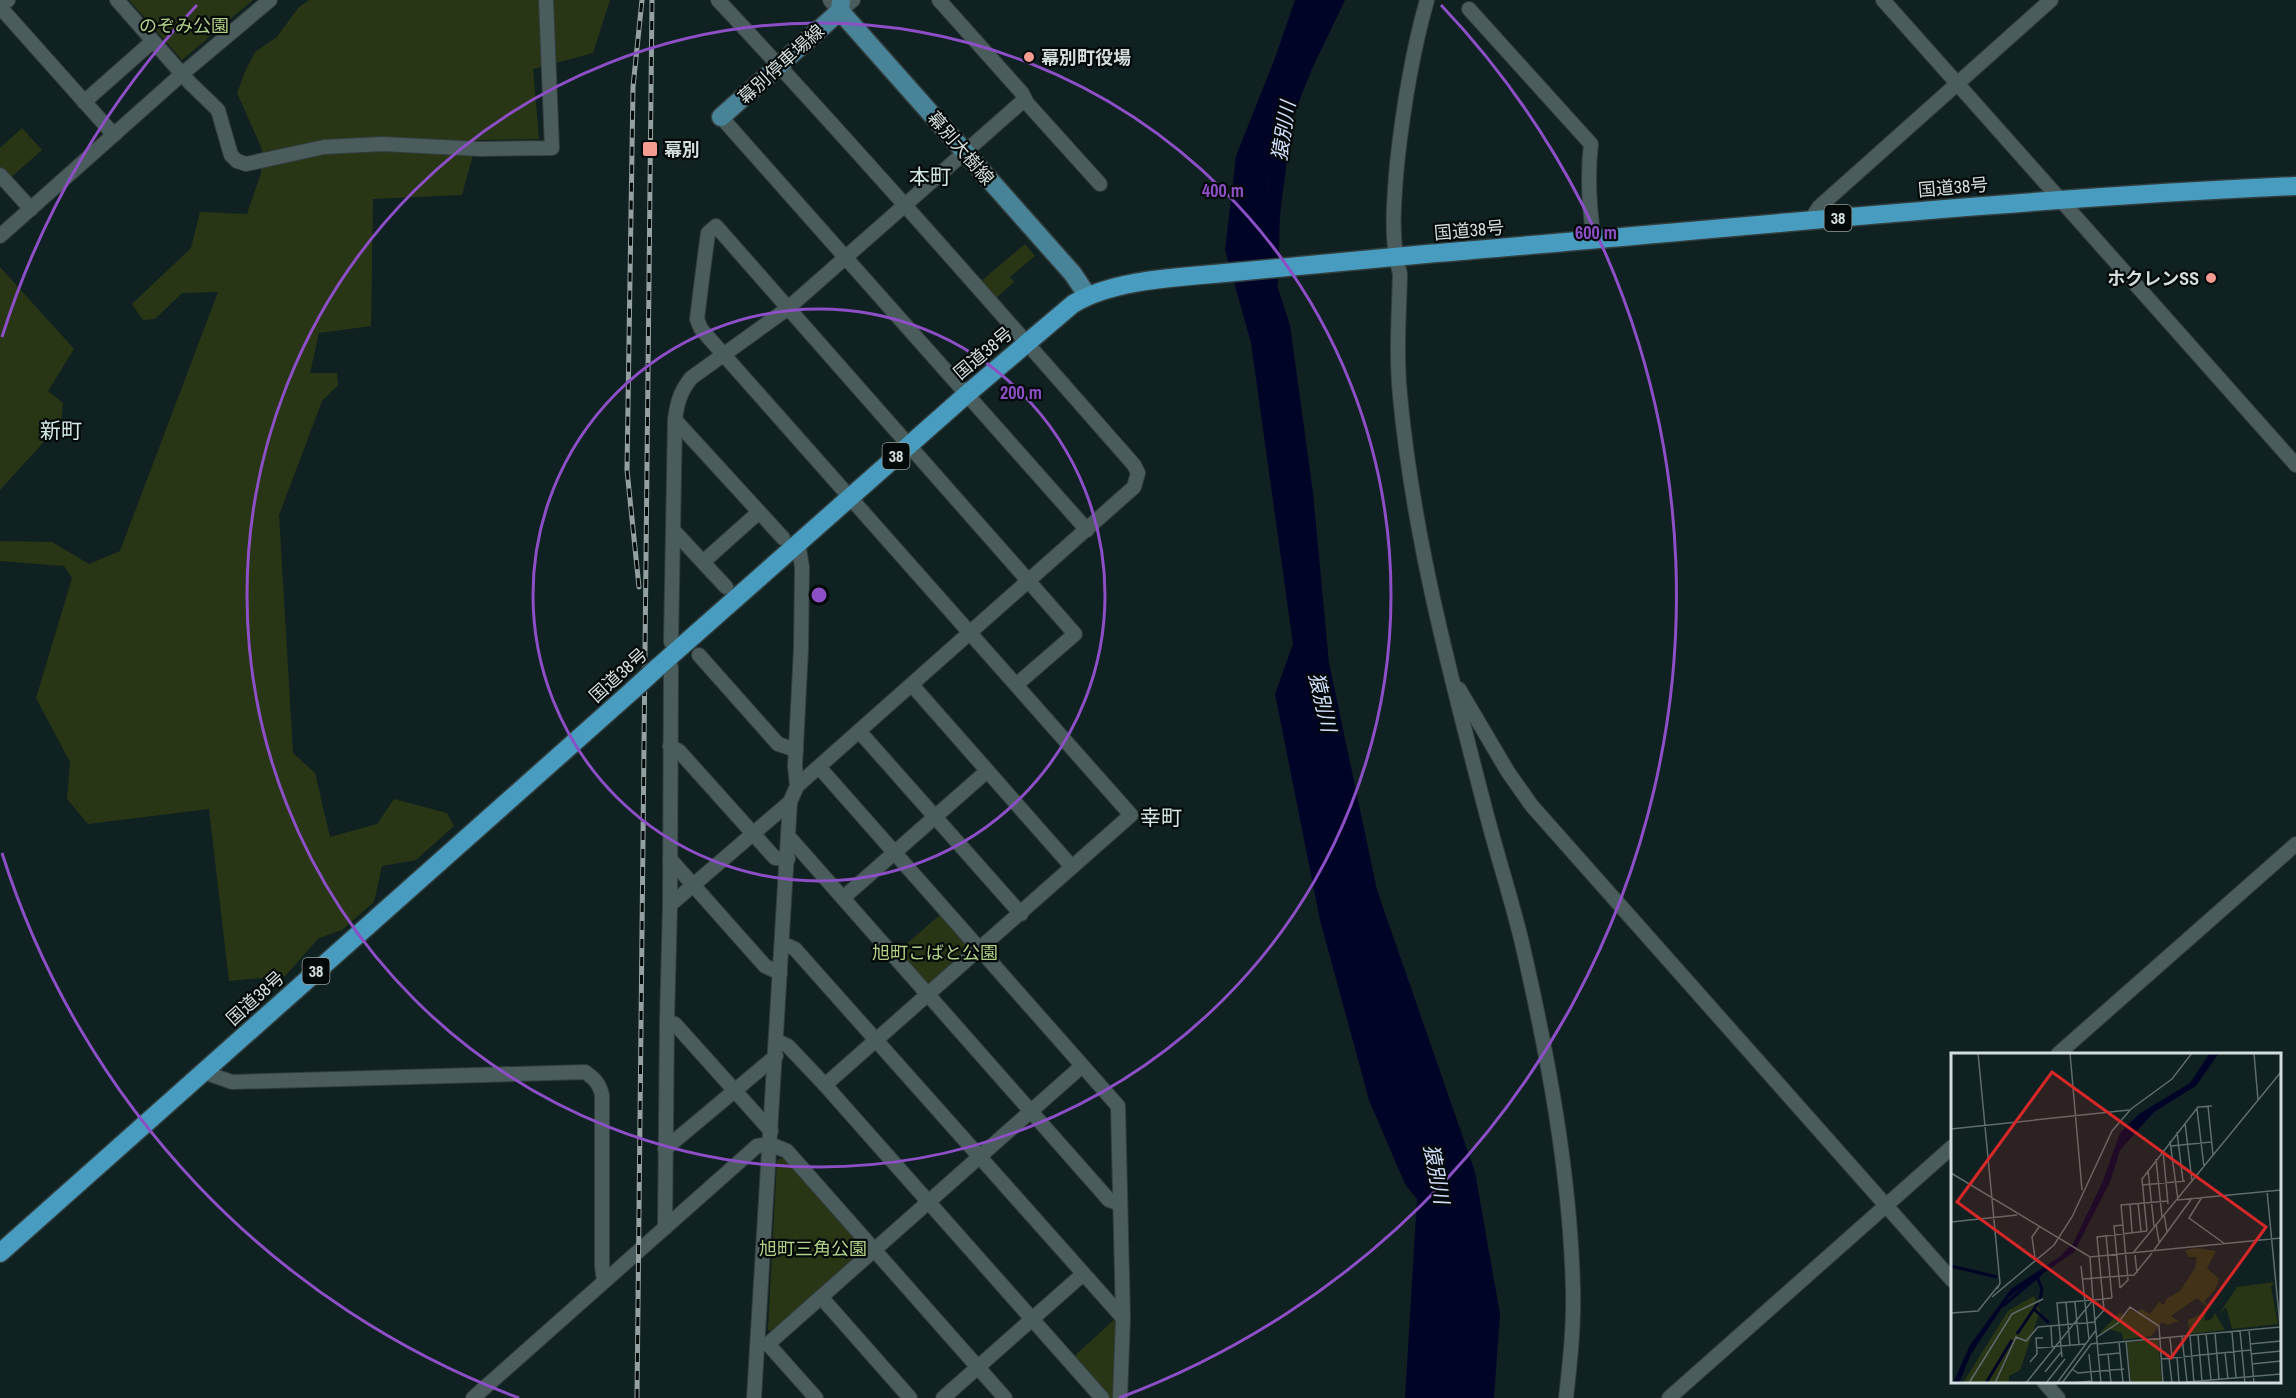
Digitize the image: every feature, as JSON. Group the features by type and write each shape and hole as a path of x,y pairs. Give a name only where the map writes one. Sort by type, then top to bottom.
{"highway":[{"name":"国道38号","path":"0,1253 633,690 664,668 791,541 850,497 967,393 1073,304 1087,295 1156,280 1388,257 2061,199 2296,186"}],"main road":[{"name":"幕別停車場線","path":"722,117 779,66 841,3"},
{"name":"幕別大樹線","path":"841,3 965,153 1073,274 1087,295"}],"street":[{"path":"8,0 0,7 114,135"},
{"path":"117,0 182,74 218,110 231,155 246,164 324,147 382,144 481,149 552,148 546,0"},
{"path":"0,236 182,74 270,0"},
{"path":"718,0 1027,343 1134,465 1138,474 1134,487 797,786"},
{"path":"939,0 1022,93 1024,100 1100,184"},
{"path":"1427,0 1419,28 1401,123 1388,257 1400,274 1400,393 1428,576 1462,720 1521,940 1548,1068 1561,1146 1573,1291 1572,1344 1566,1398"},
{"path":"1883,0 2296,465"},
{"path":"1811,220 1819,207 2051,0"},
{"path":"1469,9 1591,144 1588,172 1594,240"},
{"path":"84,102 153,41"},
{"path":"671,642 675,420 678,400 683,388 691,378 787,309 1024,100"},
{"path":"722,117 1087,530"},
{"path":"0,175 30,209"},
{"path":"825,1085 1131,815 701,329 697,319 708,233 716,226 1074,634 1016,685"},
{"path":"675,420 759,512 791,541 802,567 802,638 796,750 797,786 790,802 770,1137 763,1344 754,1398"},
{"path":"703,562 759,512"},
{"path":"674,531 726,587"},
{"path":"699,655 778,744 796,750"},
{"path":"664,668 670,746 665,1228"},
{"path":"1453,680 1508,772 1532,806 1951,1278"},
{"path":"912,685 1072,867"},
{"path":"859,731 1021,914"},
{"path":"670,746 679,751 775,858 788,859"},
{"path":"819,767 1118,1106 1123,1318 1120,1398"},
{"path":"843,898 987,771"},
{"path":"670,905 790,802"},
{"path":"789,837 1109,1200 1120,1204"},
{"path":"2059,1053 2296,844"},
{"path":"670,859 765,966 780,973"},
{"path":"782,943 795,949 1123,1318"},
{"path":"667,1021 675,1024 734,1091 770,1137 786,1151 1005,1398"},
{"path":"777,1041 788,1046 825,1085 1102,1398"},
{"path":"665,1149 776,1056"},
{"path":"763,1344 928,1204 1082,1066"},
{"path":"203,1072 232,1082 585,1072 600,1085 602,1095 602,1266 604,1281"},
{"path":"473,1398 757,1146 770,1137"},
{"path":"1669,1398 1951,1149"},
{"path":"943,1398 1083,1274"},
{"path":"821,1297 910,1398"},
{"path":"763,1344 816,1398"},
{"path":"2045,1383 2058,1398"}],"green space":[{"name":"のぞみ公園","path":"129,0 253,0 182,60"},
{"path":"309,0 610,0 593,53 533,69 539,139 477,140 462,195 373,199 371,326 319,333 310,373 337,373 338,385 322,401 279,515 293,753 315,773 330,837 377,824 394,799 447,813 454,826 416,860 382,866 374,902 342,930 319,938 285,976 229,981 209,809 88,824 67,799 70,762 36,698 72,578 64,566 0,561 0,541 52,542 89,564 120,551 218,292 182,293 155,319 143,320 132,304 191,248 200,212 247,214 261,173 262,149 237,93 255,52 277,37 298,8"},
{"path":"22,128 42,150 9,179 0,169 0,148"},
{"path":"1025,244 1035,256 1010,277 1014,282 995,299 980,282"},
{"path":"0,267 74,349 48,391 63,403 61,423 0,490"},
{"name":"旭町こばと公園","path":"941,914 973,950 928,989 896,953"},
{"name":"旭町三角公園","path":"786,1157 864,1245 862,1256 776,1332 768,1330 777,1160"},
{"path":"1115,1319 1119,1323 1118,1398 1105,1398 1071,1359"}],"water":[{"path":"1295,0 1345,0 1312,69 1268,179 1263,243 1290,325 1313,493 1329,663 1377,890 1475,1172 1500,1314 1494,1398 1405,1398 1417,1199 1405,1184 1369,1100 1320,920 1275,694 1293,644 1251,343 1225,250 1236,156 1275,58"}],"waterway":[{"name":"猿別川","path":"1270,282 1272,214 1283,129"}],"railway":[{"path":"639,587 627,470 633,87 642,0"},
{"path":"637,1398 652,0"}],"place":[{"name":"幕別町役場","path":"1029,57"},
{"name":"幕別","path":"650,149"},
{"name":"ホクレンSS","path":"2211,278"}],"district":[{"name":"本町","path":"930,176"},
{"name":"新町","path":"61,430"},
{"name":"幸町","path":"1161,817"}]}
